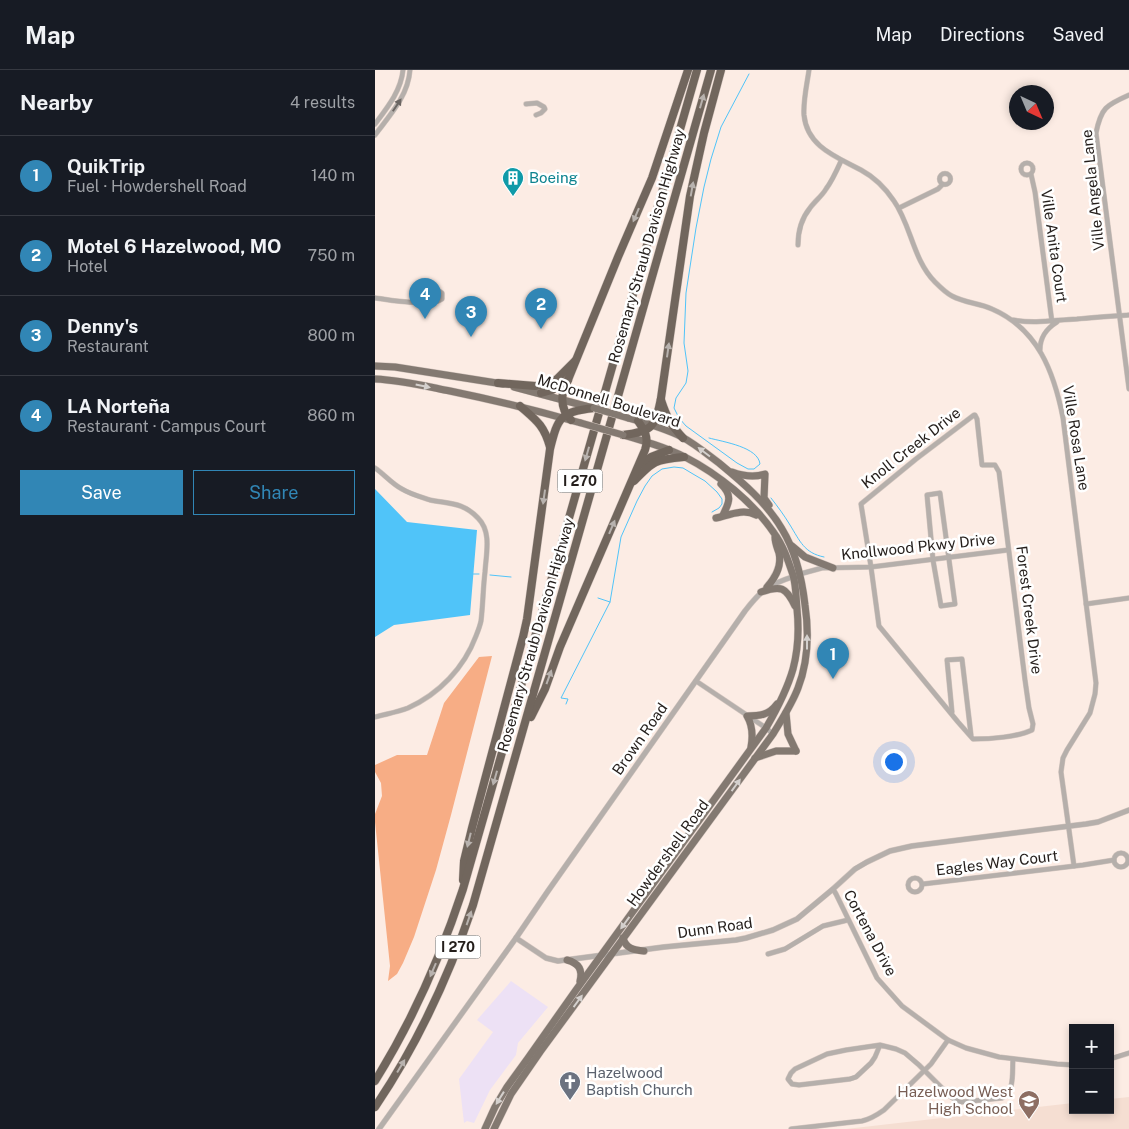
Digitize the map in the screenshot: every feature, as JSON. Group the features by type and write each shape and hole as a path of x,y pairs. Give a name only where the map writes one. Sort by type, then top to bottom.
{"highway":[{"path":"566,418 562,399 563,392 652,178 688,70"},
{"name":"Rosemary Straub Davison Highway","path":"375,1081 399,1041 423,992 445,943 462,892 697,70"},
{"name":"Rosemary Straub Davison Highway","path":"375,1107 420,1032 436,998 455,956 478,888 711,70"},
{"path":"623,435 645,431 657,416 690,196 721,70"},
{"path":"498,383 546,385 557,379 578,358"},
{"path":"541,393 553,390 569,378"},
{"path":"661,398 670,424 683,438"},
{"path":"520,406 543,428 551,449"},
{"path":"462,892 464,861 525,628 555,430 557,425 571,411 588,408"},
{"path":"521,737 545,689 560,647 645,450 647,434 638,421"},
{"path":"637,468 651,457 669,450"},
{"path":"631,484 652,463 684,456"}],"main road":[{"name":"McDonnell Boulevard","path":"375,366 405,368 498,383 541,393 651,425 683,438 727,470 751,491 772,514 783,529 788,540 797,575"},
{"name":"McDonnell Boulevard","path":"375,379 395,380 520,406 647,442 684,456 731,488 764,520 775,534 797,575"},
{"path":"700,466 727,490 729,505 723,515"},
{"path":"727,470 754,477 765,474 764,498 772,514"},
{"path":"716,518 744,511 764,520"},
{"path":"764,590 779,569 780,561 775,543 775,534"},
{"path":"788,540 805,557 833,568"},
{"name":"Howdershell Road","path":"485,1129 507,1087 766,728 779,705 793,668 797,640 797,575"},
{"name":"Howdershell Road","path":"494,1129 511,1094 535,1058 773,734 786,713 798,687 807,652 807,618 797,575"},
{"path":"764,590 784,589 791,597 797,612"},
{"path":"750,750 752,734 751,723 747,716 760,716 767,713 775,707 783,696"},
{"path":"755,758 776,751 796,751 788,734 786,713"},
{"path":"623,938 628,948 644,951"},
{"path":"567,960 573,962 580,969 581,975 576,990"}],"street":[{"path":"375,124 399,88 403,70"},
{"path":"375,135 401,101 410,70"},
{"name":"Ville Rosa Lane","path":"809,70 804,115 810,134 816,143 832,156 861,170 887,192 899,208 921,260 933,280 952,296 992,309 1013,320 1040,351 1053,378 1062,411 1096,683 1090,713 1063,758 1061,772 1069,826"},
{"name":"Ville Angela Lane","path":"1129,95 1109,104 1100,115 1096,133 1129,388"},
{"path":"526,104 537,103 544,107 536,115"},
{"path":"798,245 799,228 809,208 822,196 841,161"},
{"name":"Ville Anita Court","path":"1031,174 1052,322"},
{"path":"899,208 938,188 942,184"},
{"path":"375,298 417,302 433,299"},
{"path":"1013,320 1052,322 1129,315"},
{"path":"1040,351 1040,340 1043,334 1048,328 1059,321"},
{"name":"Forest Creek Drive","path":"971,736 973,739 983,739 1023,734 1032,730 1033,724 1015,611 999,472 995,465 982,465 975,415"},
{"name":"Knoll Creek Drive","path":"952,714 879,626 861,504 961,423 975,415"},
{"path":"375,468 401,489 430,500 455,504 470,511 479,518 485,528 487,542 481,623 465,659 455,673 427,699 406,709 375,717"},
{"path":"940,493 949,558 955,604 941,606 933,560 927,495 940,493"},
{"name":"Knollwood Pkwy Drive","path":"797,575 821,568 871,567 1008,550"},
{"name":"Brown Road","path":"516,938 745,612 764,590 780,581 797,575"},
{"path":"1087,604 1129,598"},
{"path":"962,659 971,736 952,714 947,660 962,659"},
{"path":"696,681 773,734"},
{"name":"Dunn Road","path":"516,938 546,958 558,962 746,938 773,930 797,918 855,869 881,855 900,848 1098,822 1129,810"},
{"name":"Eagles Way Court","path":"1069,826 1074,866"},
{"name":"Eagles Way Court","path":"923,884 1114,860"},
{"name":"Cortena Drive","path":"833,889 877,978 902,1006 948,1040 966,1048 1013,1059 1069,1065"},
{"path":"768,954 785,949 823,926 848,920"},
{"path":"379,1129 516,938"},
{"path":"791,1129 871,1119 884,1110 936,1058 948,1040"},
{"path":"880,1045 871,1063 860,1074 850,1079 799,1086 791,1084 788,1079 795,1069 827,1054 880,1045 905,1053 951,1097 962,1102 1002,1098 1007,1095 1011,1090 1013,1059"},
{"path":"1114,1058 1129,1053"}],"shaded area":[{"path":"492,656 436,870 414,937 403,963 397,974 388,981 390,966 375,822 375,814 382,796 381,783 375,772 375,765 397,755 427,755 444,703 479,657"},
{"path":"511,981 548,1007 518,1043 516,1055 490,1090 474,1123 467,1121 464,1123 459,1079 493,1032 477,1020"},
{"name":"Hazelwood West High School","path":"1129,1097 1129,1129 846,1129 1069,1103 1069,1114 1114,1114 1114,1099"}],"water":[{"path":"375,489 407,522 477,530 470,615 394,625 375,637"}],"waterway":[{"path":"709,438 747,449 758,458 760,464 754,469 748,469 737,463 686,426 674,408 676,398 686,383 688,371 684,343 686,293 704,187 721,127 749,74"},
{"path":"566,704 568,699 561,698 610,602 621,537 637,501 652,476 662,469 674,467 683,468 705,481 722,499 722,504 719,508 712,512"},
{"path":"771,498 803,546 812,553 824,557"},
{"path":"473,574 479,574"},
{"path":"490,575 511,577"},
{"path":"598,598 610,602"}],"place":[{"name":"Boeing","path":"513,197"},
{"name":"LA Norteña","path":"425,319"},
{"name":"Motel 6 Hazelwood, MO","path":"541,329"},
{"name":"Denny's","path":"471,337"},
{"name":"QuikTrip","path":"833,679"},
{"name":"Hazelwood Baptish Church","path":"570,1101"},
{"name":"Hazelwood West High School","path":"1029,1120"}]}
